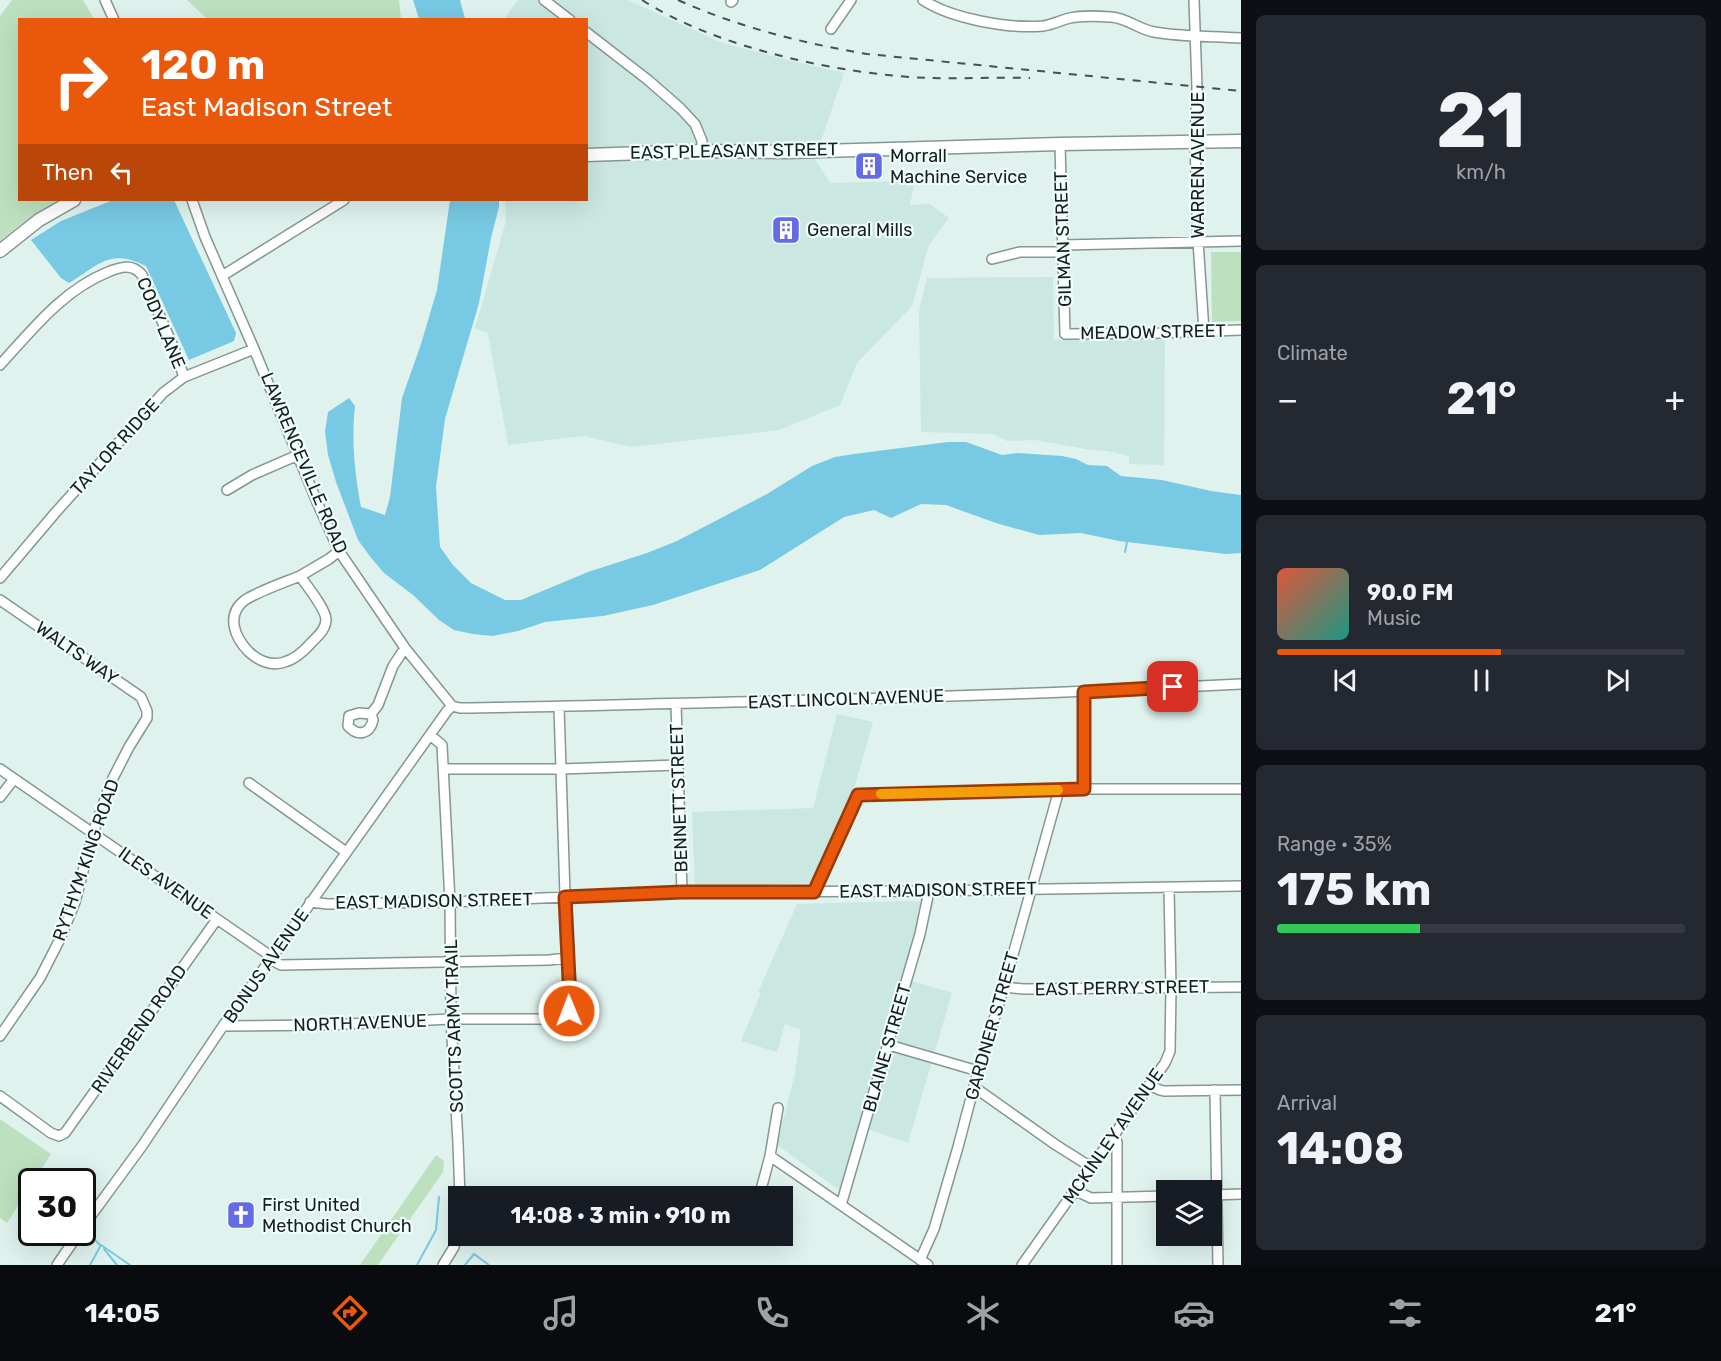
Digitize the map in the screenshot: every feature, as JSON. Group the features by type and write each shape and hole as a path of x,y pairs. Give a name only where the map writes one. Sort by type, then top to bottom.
{"main road":[{"name":"EAST PLEASANT STREET","path":"588,155 1241,141"},
{"path":"0,251 39,220 72,201"}],"street":[{"path":"105,0 113,18"},
{"path":"544,0 567,18"},
{"path":"831,28 851,0"},
{"path":"923,0 949,13 978,21 1045,26 1084,16 1113,17 1125,19 1152,32 1241,38"},
{"name":"WARREN AVENUE","path":"1194,0 1197,87 1195,142 1204,331"},
{"path":"588,34 680,108 695,124 702,141 702,151"},
{"name":"GILMAN STREET","path":"1060,144 1065,334"},
{"name":"LAWRENCEVILLE ROAD","path":"192,201 205,237 339,551 405,648 452,706"},
{"path":"222,276 342,201"},
{"path":"992,259 1020,252 1063,248 1241,241"},
{"name":"CODY LANE","path":"0,365 60,301 99,275 117,268 131,267 141,274 184,377"},
{"name":"MEADOW STREET","path":"1065,334 1241,330"},
{"name":"TAYLOR RIDGE","path":"0,578 163,393 184,377 254,349"},
{"path":"227,490 252,475 298,455"},
{"path":"300,576 323,610 324,627 309,646 291,659 276,664 264,663 238,639 234,623 238,608 245,601 300,576 330,559 339,551"},
{"name":"WALTS WAY","path":"0,600 141,697 147,711"},
{"path":"370,714 378,705 393,666 405,648"},
{"name":"EAST LINCOLN AVENUE","path":"452,706 460,708 676,704 1084,692 1241,684"},
{"path":"1084,692 1084,789"},
{"name":"BENNETT STREET","path":"676,704 682,892"},
{"name":"BONUS AVENUE","path":"96,1209 310,902 452,706"},
{"path":"559,707 567,958"},
{"name":"RYTHYM KING ROAD","path":"0,1036 40,978 60,939 75,902 93,833 111,782 147,718 147,711"},
{"name":"SCOTTS ARMY TRAIL","path":"430,735 442,745 450,902 451,1019 460,1186"},
{"path":"443,769 561,770 678,765"},
{"name":"ILES AVENUE","path":"0,769 281,965 567,958"},
{"path":"0,797 14,779"},
{"path":"249,783 346,852"},
{"path":"814,892 858,795 1084,789 1241,789"},
{"name":"GARDNER STREET","path":"924,1262 1059,790"},
{"name":"EAST MADISON STREET","path":"310,902 328,904 450,902 682,892 1241,886"},
{"name":"MCKINLEY AVENUE","path":"1022,1265 1165,1063 1170,1050 1172,988 1169,888"},
{"name":"BLAINE STREET","path":"841,1205 889,1045 920,934 929,891"},
{"name":"RIVERBEND ROAD","path":"0,1096 51,1133 59,1136 64,1133 217,919"},
{"name":"NORTH AVENUE","path":"223,1026 326,1025 451,1019 557,1019 567,1015 569,1011 567,958"},
{"name":"EAST PERRY STREET","path":"1004,987 1024,989 1241,987"},
{"path":"889,1045 978,1071"},
{"path":"1149,1085 1160,1090 1241,1090"},
{"path":"974,1087 1091,1167"},
{"path":"1214,1180 1215,1090"},
{"path":"762,1186 770,1156 778,1108"},
{"path":"1113,1136 1117,1142 1117,1265"},
{"path":"770,1156 924,1262"},
{"path":"1074,1190 1092,1198 1156,1196"},
{"path":"1222,1195 1241,1194"},
{"path":"57,1265 70,1246"},
{"path":"443,1265 454,1246"},
{"path":"1217,1246 1218,1265"}],"shaded area":[{"path":"518,0 628,0 720,42 844,73 815,159 830,183 915,181 910,205 930,204 949,218 929,245 912,306 857,363 840,405 779,430 631,447 583,436 508,445 488,333 475,328 506,221 505,201 588,201 588,18 505,18"},
{"path":"1053,277 1054,340 1165,338 1164,465 1129,464 1129,456 1107,451 1035,440 1007,441 993,434 921,432 921,434 919,311 927,278"},
{"path":"837,714 873,722 842,831 815,883 695,887 692,812 813,808"},
{"path":"934,902 912,981 952,993 908,1143 861,1127 842,1192 777,1145 795,1073 801,1030 785,1024 777,1052 741,1041 761,993 758,992 797,904"}],"green space":[{"path":"12,0 83,0 93,18 18,18 18,201 67,201 25,222 0,241 0,16"},
{"path":"187,0 399,0 401,18 254,18 206,18"},
{"path":"1211,252 1241,252 1241,321 1212,322"},
{"path":"0,1119 51,1154 42,1168 18,1168 18,1206 7,1223 0,1218"},
{"path":"436,1155 444,1161 443,1172 378,1265 360,1265"}],"water":[{"path":"413,0 460,0 465,18 419,18"},
{"path":"111,201 174,201 236,333 234,341 189,360 146,266 134,261 114,258 97,265 69,283 61,278 31,240 61,221"},
{"path":"450,201 499,201 479,303 445,419 436,487 440,547 453,565 471,583 505,600 521,600 588,572 677,541 767,494 812,466 835,457 948,442 966,442 1002,455 1018,453 1062,456 1088,465 1107,466 1121,476 1162,480 1241,495 1241,553 1226,554 1119,541 1081,533 1039,535 946,505 921,504 891,518 874,510 844,517 760,570 653,605 603,616 545,622 493,636 454,630 384,573 358,540 336,482 328,455 325,431 328,412 349,398 355,406 354,457 361,507 385,515 390,497 402,398 437,290"}],"waterway":[{"path":"1125,552 1127,542"},
{"path":"417,1265 436,1230 439,1197"},
{"path":"96,1241 100,1245"},
{"path":"101,1245 130,1265"},
{"path":"90,1265 101,1245"},
{"path":"104,1249 117,1265"},
{"path":"465,1265 474,1254 489,1265"}],"railway":[{"path":"642,0 706,32 743,45 820,65 895,76 1030,78"},
{"path":"678,0 771,33 867,54 1241,91"}],"slow traffic":[{"path":"881,794 1058,790"}],"place":[{"name":"Morrall Machine Service","path":"869,166"},
{"name":"General Mills","path":"786,230"},
{"name":"First United Methodist Church","path":"241,1215"}],"route":[{"path":"569,1011 565,897 682,892 814,892 858,795 1084,789 1084,692 1173,687"}]}
